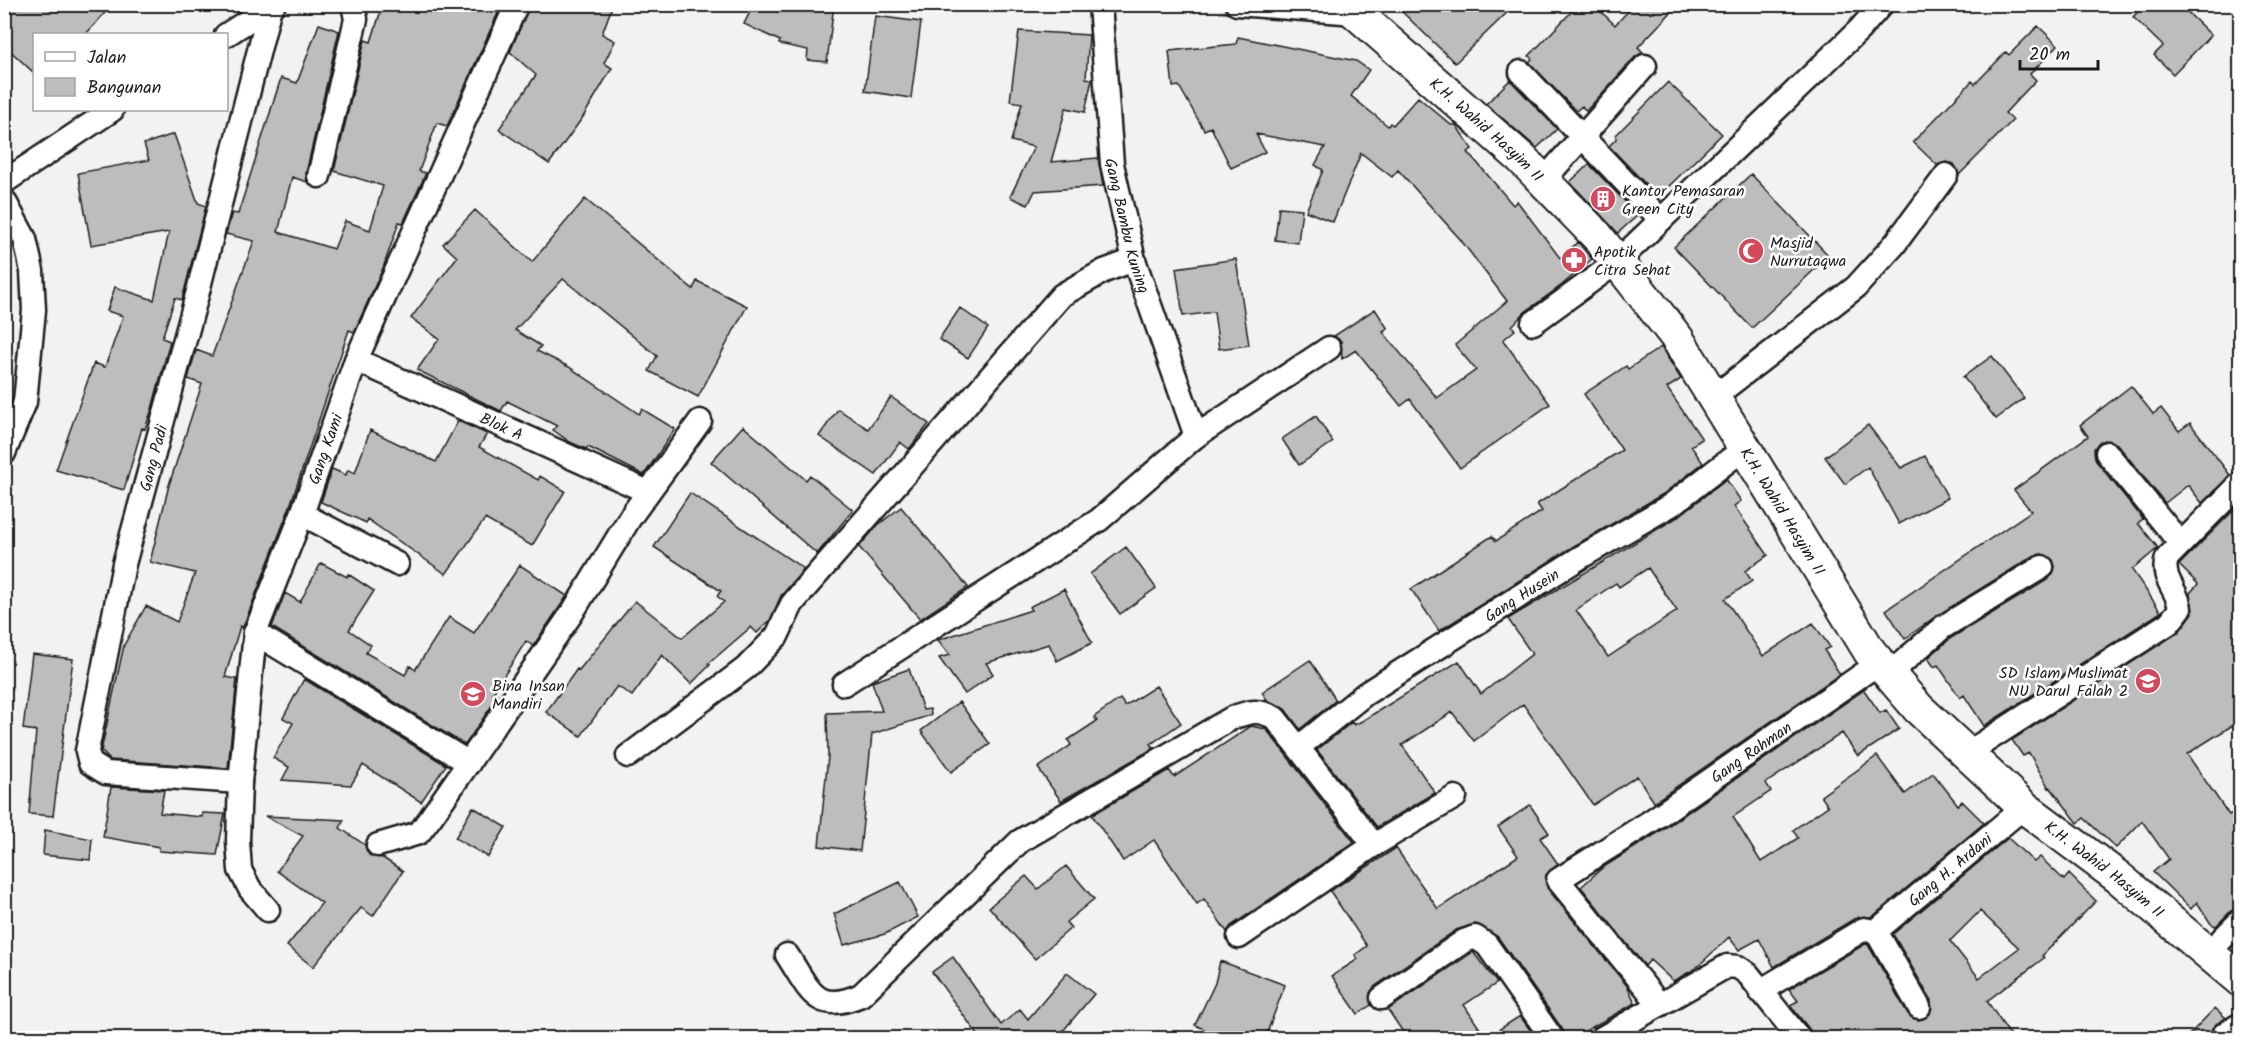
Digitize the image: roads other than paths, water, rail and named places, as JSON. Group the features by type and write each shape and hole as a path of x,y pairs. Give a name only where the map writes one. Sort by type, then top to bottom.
{"main road":[{"path":"2228,1038 2241,1031"}],"street":[{"path":"319,176 356,19 353,4"},
{"name":"Gang Kami","path":"268,910 250,889 240,870 238,841 240,783 255,633 302,514 357,360 517,4"},
{"name":"Gang Bambu Kuning","path":"1100,4 1112,164 1134,261 1196,436"},
{"path":"1237,4 1353,9"},
{"path":"1533,323 1617,262 1859,30 1882,4"},
{"path":"228,34 272,6"},
{"name":"Gang Padi","path":"240,783 106,773 90,763 87,751 124,564 272,6"},
{"name":"K.H. Wahid Hasyim II","path":"1353,9 1521,158 1597,236 1677,338 1884,669 1917,708 2024,807 2118,877 2241,980"},
{"path":"1543,181 1581,135 1645,66"},
{"path":"1521,72 1661,220"},
{"path":"4,182 110,111"},
{"path":"1715,396 1856,287 1894,245 1946,175"},
{"path":"4,200 25,240 32,271 34,310 25,402 4,453"},
{"path":"628,756 746,668 777,636 792,604 807,586 1062,295 1104,271 1134,261"},
{"path":"844,684 1090,526 1196,436 1329,348"},
{"name":"Blok A","path":"357,360 648,492"},
{"path":"378,845 419,833 470,763 572,613 648,492 700,422"},
{"name":"Gang Husein","path":"1299,747 1365,694 1581,557 1671,505 1746,447"},
{"path":"2107,453 2180,543"},
{"path":"1966,754 2169,623 2180,609 2179,601 2168,582 2164,566 2167,558 2241,484"},
{"path":"302,514 397,564"},
{"name":"Gang Rahman","path":"1660,1005 1558,880 1884,669 1943,627 2042,567"},
{"path":"255,633 470,763"},
{"path":"787,956 817,999 834,1004 861,995 1020,841 1247,712 1261,711 1275,718 1374,845"},
{"path":"1239,937 1374,845 1455,797"},
{"name":"Gang H. Ardani","path":"1754,983 1864,928 1876,931 2024,807"},
{"path":"2208,952 2241,921"},
{"path":"1876,931 1919,1007"},
{"path":"1382,998 1475,937 1487,945 1552,1038"},
{"path":"1602,1038 1727,966 1738,967 1799,1038"}],"place":[{"name":"Kantor Pemasaran Green City","path":"1603,199"},
{"name":"Masjid Nurrutaqwa","path":"1751,251"},
{"name":"Apotik Citra Sehat","path":"1574,260"},
{"name":"SD Islam Muslimat NU Darul Falah 2","path":"2148,681"},
{"name":"Bina Insan Mandiri","path":"473,694"}]}
